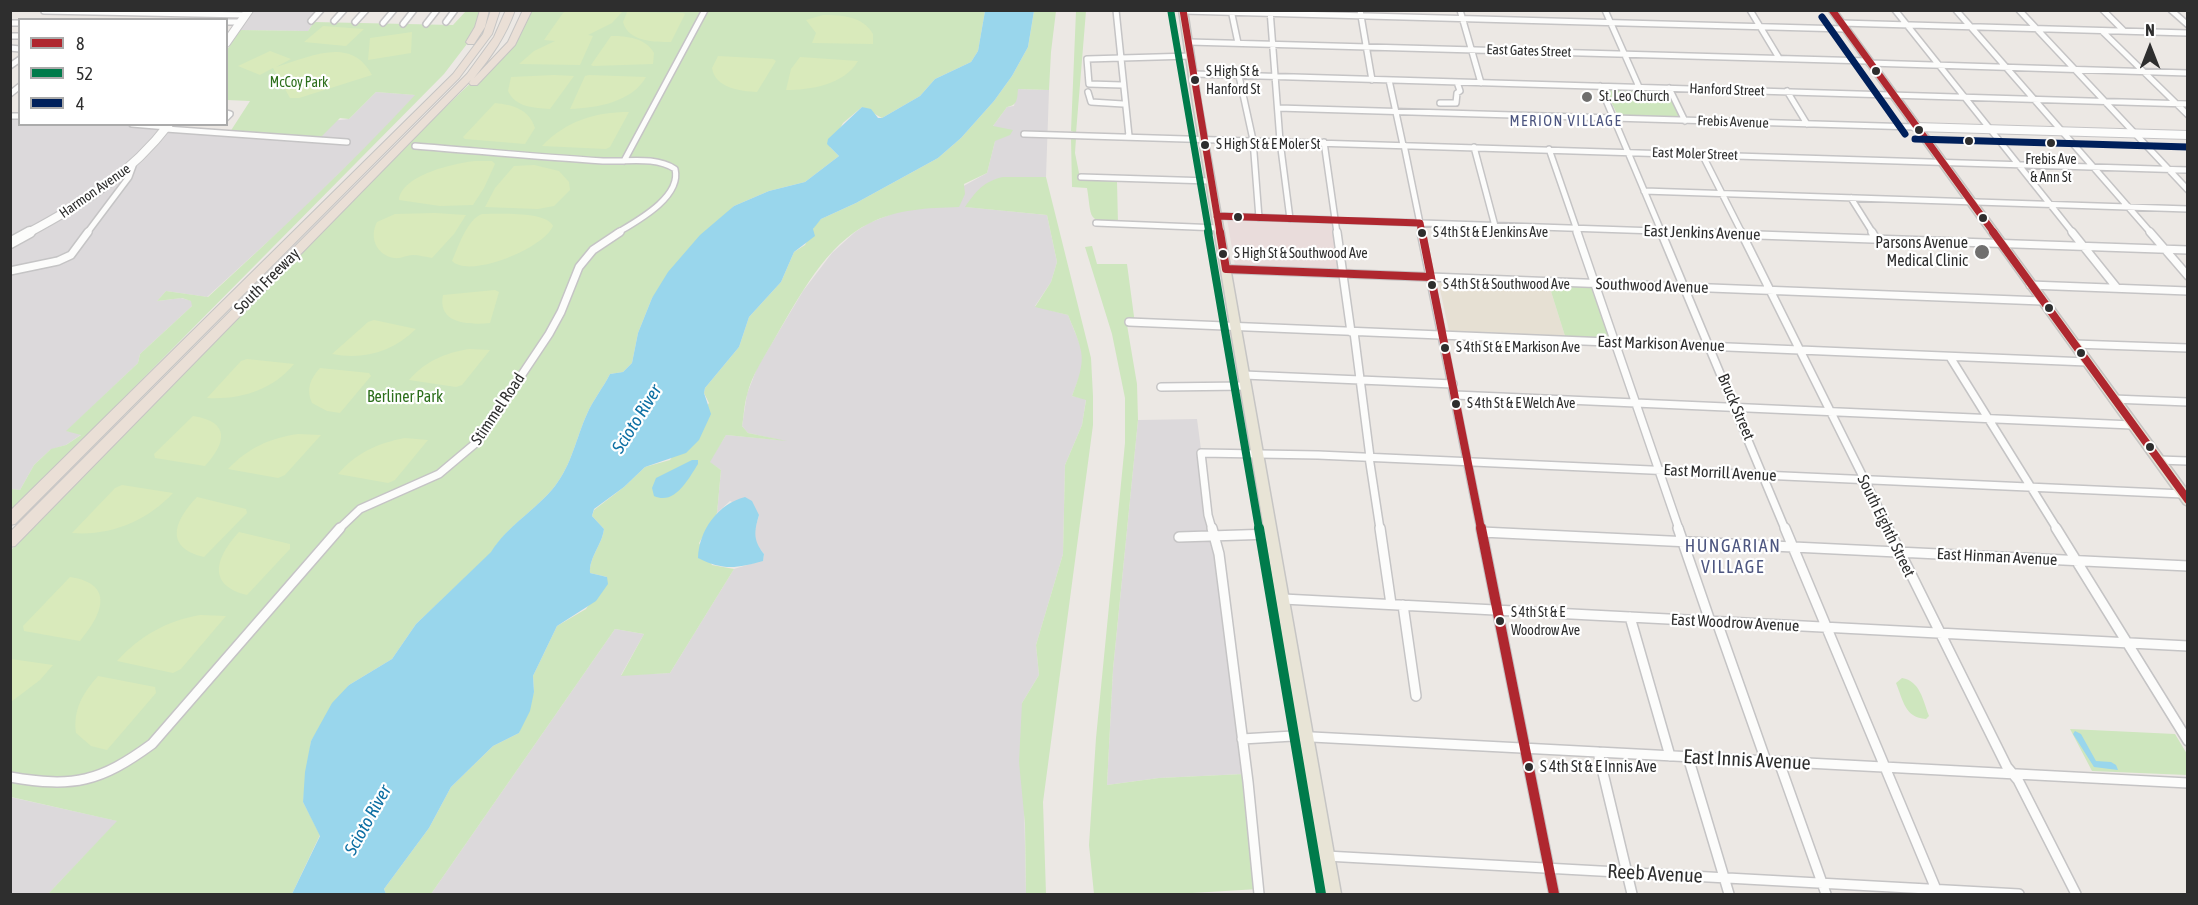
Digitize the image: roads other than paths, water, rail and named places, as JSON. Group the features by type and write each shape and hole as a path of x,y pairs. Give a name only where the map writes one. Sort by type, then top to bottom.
{"highway":[{"path":"414,117 432,90 465,53 480,27 484,10"},
{"name":"South Freeway","path":"10,520 467,62 487,34 496,10"},
{"name":"South Freeway","path":"10,542 411,144 484,60 505,28 511,10"},
{"path":"411,144 492,66 519,32 528,10"}],"main road":[{"path":"1832,10 2185,497"},
{"path":"1183,11 1190,42 1210,181 1333,894"},
{"path":"228,39 245,16"},
{"name":"Harmon Avenue","path":"10,243 84,202 133,166 167,127"},
{"name":"Frebis Avenue","path":"1915,127 2187,135"}],"street":[{"path":"206,10 245,16"},
{"path":"310,21 321,10"},
{"path":"334,21 344,10"},
{"path":"356,22 366,10"},
{"path":"383,23 394,10"},
{"path":"403,24 414,10"},
{"path":"426,24 437,10"},
{"path":"446,22 456,10"},
{"path":"624,160 705,10"},
{"path":"1116,10 1128,136"},
{"path":"1460,10 1481,83"},
{"path":"1605,10 1639,87"},
{"path":"1750,10 1779,58"},
{"path":"1895,10 2117,288"},
{"path":"1956,10 2187,276"},
{"path":"2019,10 2187,190"},
{"path":"2103,10 2124,32"},
{"path":"2171,10 2187,25"},
{"path":"44,11 229,13"},
{"path":"1183,11 1361,13 1462,19 1759,27 1906,25 2187,33"},
{"path":"1231,12 1238,43"},
{"path":"1270,12 1280,141 1290,219"},
{"path":"1361,13 1372,80"},
{"path":"228,21 245,16"},
{"path":"2102,31 2187,115"},
{"name":"East Gates Street","path":"1190,42 1779,58 2187,73"},
{"path":"1122,85 1089,84 1087,59 1191,56"},
{"name":"Hanford Street","path":"1194,74 2187,104"},
{"path":"1239,76 1253,140 1259,218"},
{"path":"1389,80 1453,384 1554,894"},
{"path":"1440,103 1456,103 1457,93 1460,91 1457,82"},
{"name":"Bruck Street","path":"1600,86 1937,892"},
{"path":"1669,88 1685,121"},
{"path":"1787,91 1807,124"},
{"path":"1088,92 1090,102 1124,104"},
{"name":"Frebis Avenue","path":"1278,108 1915,127"},
{"path":"217,132 221,126"},
{"path":"167,127 347,142"},
{"name":"East Moler Street","path":"1024,134 2187,170"},
{"path":"1324,142 1361,380 1391,604"},
{"name":"Stimmel Road","path":"10,777 63,784 88,781 125,765 152,744 352,514 372,501 441,472 469,451 484,435 557,320 583,262 611,236 648,214 676,181 677,173 671,165 661,162 411,144"},
{"path":"1474,147 1495,226"},
{"path":"1549,149 1684,542 1766,761"},
{"name":"South Eighth Street","path":"1702,154 2007,767 2018,780 2076,894"},
{"path":"10,271 58,261 74,252 123,186 133,166"},
{"path":"1081,177 1210,181"},
{"path":"1644,191 2187,209"},
{"path":"1851,198 1876,239"},
{"name":"East Jenkins Avenue","path":"1217,216 2187,250"},
{"path":"1096,223 1218,228"},
{"name":"Southwood Avenue","path":"1226,269 2042,301"},
{"path":"2030,285 2187,291"},
{"name":"East Markison Avenue","path":"1129,322 2087,362"},
{"path":"2074,344 2187,348"},
{"path":"1952,357 2187,741"},
{"path":"1161,387 1245,380 1361,380 1453,384"},
{"path":"1455,395 2133,425"},
{"path":"2113,399 2187,402"},
{"name":"East Morrill Avenue","path":"1215,536 1208,514 1201,453 1257,452 1468,461 2030,487 2185,497"},
{"path":"2158,460 2187,461"},
{"name":"East Hinman Avenue","path":"1482,532 2187,566"},
{"path":"1179,537 1272,534"},
{"path":"1215,536 1242,739 1259,894"},
{"name":"East Woodrow Avenue","path":"1283,599 2187,646"},
{"path":"1403,605 1416,696"},
{"path":"1630,617 1671,756"},
{"name":"East Innis Avenue","path":"1242,739 1307,737 2187,783"},
{"path":"1600,752 1632,894"},
{"path":"1688,757 1729,894"},
{"path":"1779,762 1826,894"},
{"name":"Reeb Avenue","path":"1326,856 1937,892 2019,894"}],"water":[{"name":"Scioto River","path":"985,11 1034,11 1028,47 1012,76 994,101 961,138 938,158 856,203 821,219 813,229 815,236 794,252 781,282 749,317 739,347 705,388 704,393 711,414 699,440 686,453 645,467 624,487 594,509 592,516 604,529 591,562 590,573 607,577 608,584 596,601 557,626 533,676 534,692 530,711 519,733 493,746 451,787 429,828 384,889 386,894 292,894 320,836 303,802 305,772 311,741 332,703 349,685 392,659 416,624 555,486 570,460 589,409 610,374 623,372 632,363 638,333 652,298 668,272 700,235 734,206 769,191 805,182 839,156 827,144 828,139 862,107 871,109 878,118 882,118 920,96 935,79 971,62 978,51"},
{"path":"692,460 698,460 698,464 675,494 662,498 654,496 652,488 656,478"},
{"path":"745,497 752,501 759,515 756,536 764,554 763,561 723,567 698,558 702,538 712,520 726,506"},
{"path":"2075,731 2081,734 2096,761 2111,762 2118,770 2094,767 2073,734"}],"place":[{"name":"S High St & Hanford St","path":"1195,80"},
{"name":"St. Leo Church","path":"1587,97"},
{"name":"Frebis Ave & Ann St","path":"2051,143"},
{"name":"S High St & E Moler St","path":"1205,145"},
{"name":"S 4th St & E Jenkins Ave","path":"1422,233"},
{"name":"Parsons Avenue Medical Clinic","path":"1982,252"},
{"name":"S High St & Southwood Ave","path":"1223,254"},
{"name":"S 4th St & Southwood Ave","path":"1432,285"},
{"name":"S 4th St & E Markison Ave","path":"1445,348"},
{"name":"S 4th St & E Welch Ave","path":"1456,404"},
{"name":"S 4th St & E Woodrow Ave","path":"1500,621"},
{"name":"S 4th St & E Innis Ave","path":"1529,767"}],"district":[{"name":"MERION VILLAGE","path":"1566,121"},
{"name":"HUNGARIAN VILLAGE","path":"1733,556"}],"park label":[{"name":"McCoy Park","path":"299,83"},
{"name":"Berliner Park","path":"405,397"}]}
